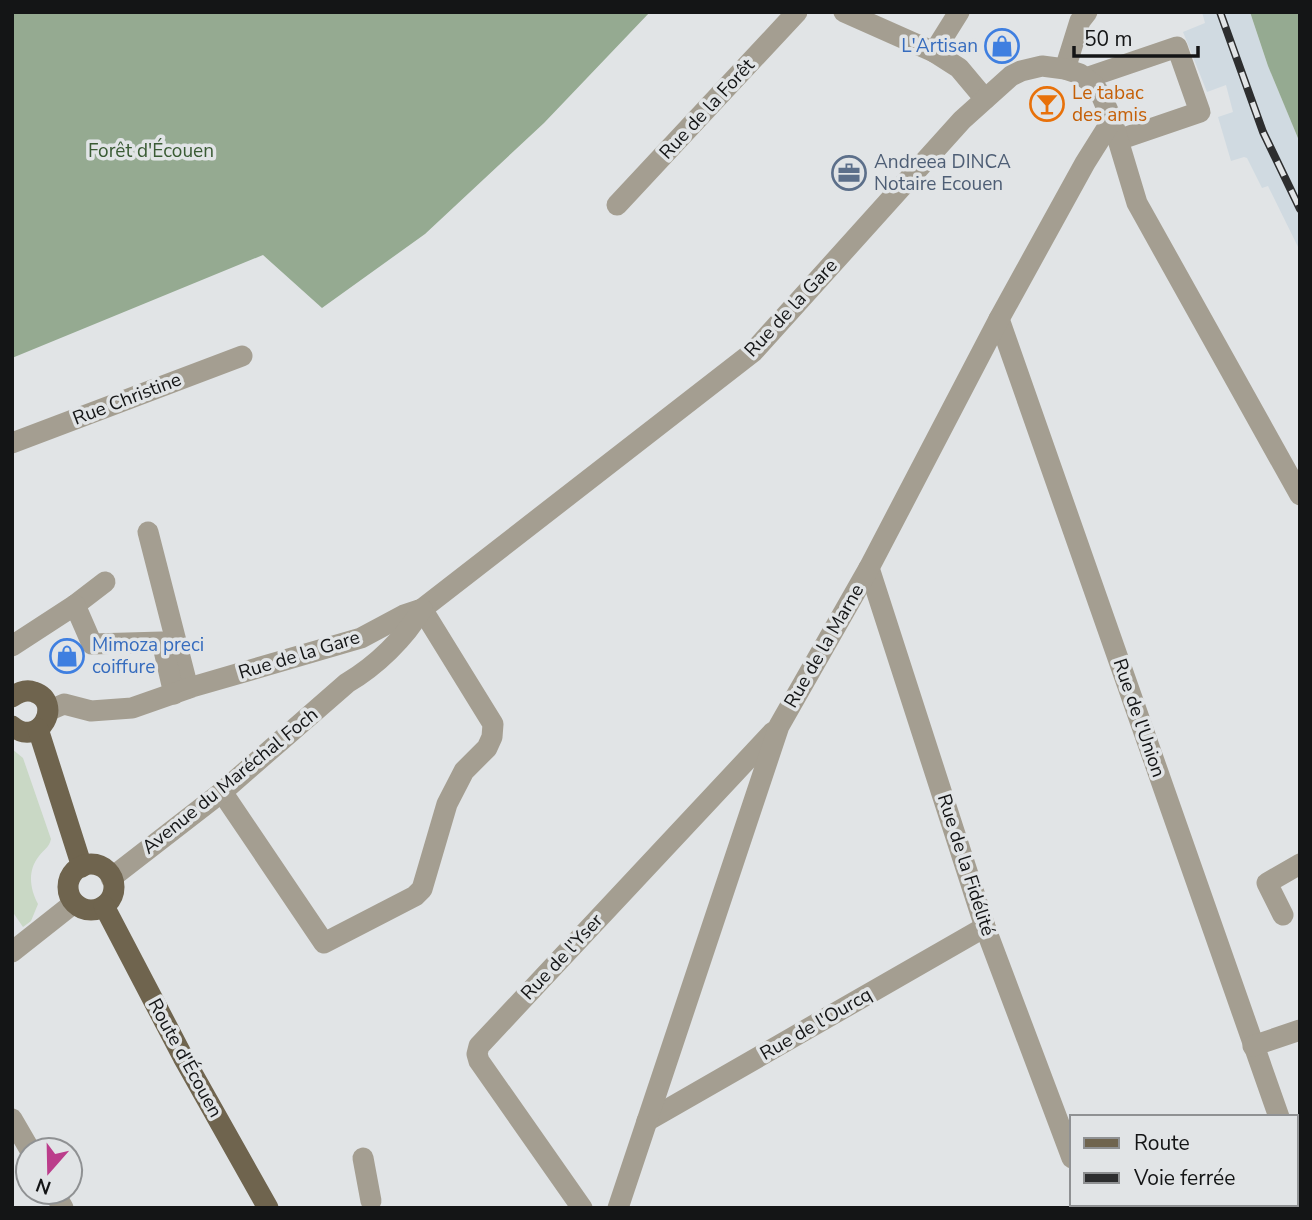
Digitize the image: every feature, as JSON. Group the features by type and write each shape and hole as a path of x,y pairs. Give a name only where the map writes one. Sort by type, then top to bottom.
{"main road":[{"path":"14,691 40,695 47,704 43,720 82,867"},
{"path":"12,726 20,731 31,732 43,720"},
{"path":"100,866 111,878 114,890 104,906 85,910 74,903 68,883 71,876 82,867 100,866"},
{"name":"Route d'Écouen","path":"104,906 183,1057 268,1208"}],"street":[{"name":"Rue de la Forêt","path":"617,205 797,12"},
{"path":"844,12 934,52 960,68 985,99"},
{"path":"934,52 959,12"},
{"path":"1065,69 1080,20 1087,12"},
{"path":"1115,130 1200,112 1177,47 1086,78 1102,97 1138,204 1148,224 1300,495"},
{"name":"Rue de la Gare","path":"43,720 64,704 91,711 132,708 361,638 404,615 422,609 753,352 962,120 985,99 1021,71 1042,66 1065,69 1086,78"},
{"name":"Rue de la Marne","path":"618,1208 779,726 869,568 999,319 1085,163 1115,130"},
{"name":"Rue de l'Union","path":"999,319 1278,1115"},
{"name":"Rue Christine","path":"12,443 242,356"},
{"path":"148,532 181,691"},
{"name":"Rue de la Fidélité","path":"869,568 985,927 1070,1153"},
{"path":"12,646 105,582"},
{"path":"75,605 92,644 162,642 181,691"},
{"path":"222,792 324,943 415,896 422,889 447,804 464,771 487,748 492,737 493,724 422,609"},
{"name":"Avenue du Maréchal Foch","path":"111,878 222,792 347,683 363,674 412,627 422,609"},
{"path":"347,683 362,649 361,638"},
{"name":"Rue de l'Yser","path":"582,1208 479,1061 479,1046 779,726"},
{"path":"1283,915 1267,883 1300,864"},
{"path":"12,952 74,903"},
{"name":"Rue de l'Ourcq","path":"647,1122 985,927"},
{"path":"1254,1046 1300,1030"},
{"path":"12,1119 22,1136"},
{"path":"363,1158 368,1206"}],"shaded area":[{"path":"1202,12 1250,12 1268,66 1300,143 1300,251 1268,186 1262,188 1247,158 1231,161 1218,117 1233,112 1226,85 1207,92 1183,32 1205,23"}],"green space":[{"name":"Forêt d'Écouen","path":"12,12 650,12 544,123 425,234 322,308 263,255 12,358"},
{"path":"1250,12 1300,12 1300,143 1268,66"},
{"path":"12,749 23,758 51,839 35,862 31,874 33,892 38,904 31,921 23,927 12,911"}],"railway":[{"path":"1220,12 1263,132 1300,209"}],"place":[{"name":"L'Artisan","path":"1002,46"},
{"name":"Le tabac des amis","path":"1047,104"},
{"name":"Andreea DINCA Notaire Ecouen","path":"849,173"},
{"name":"Mimoza preci coiffure","path":"67,656"}]}
